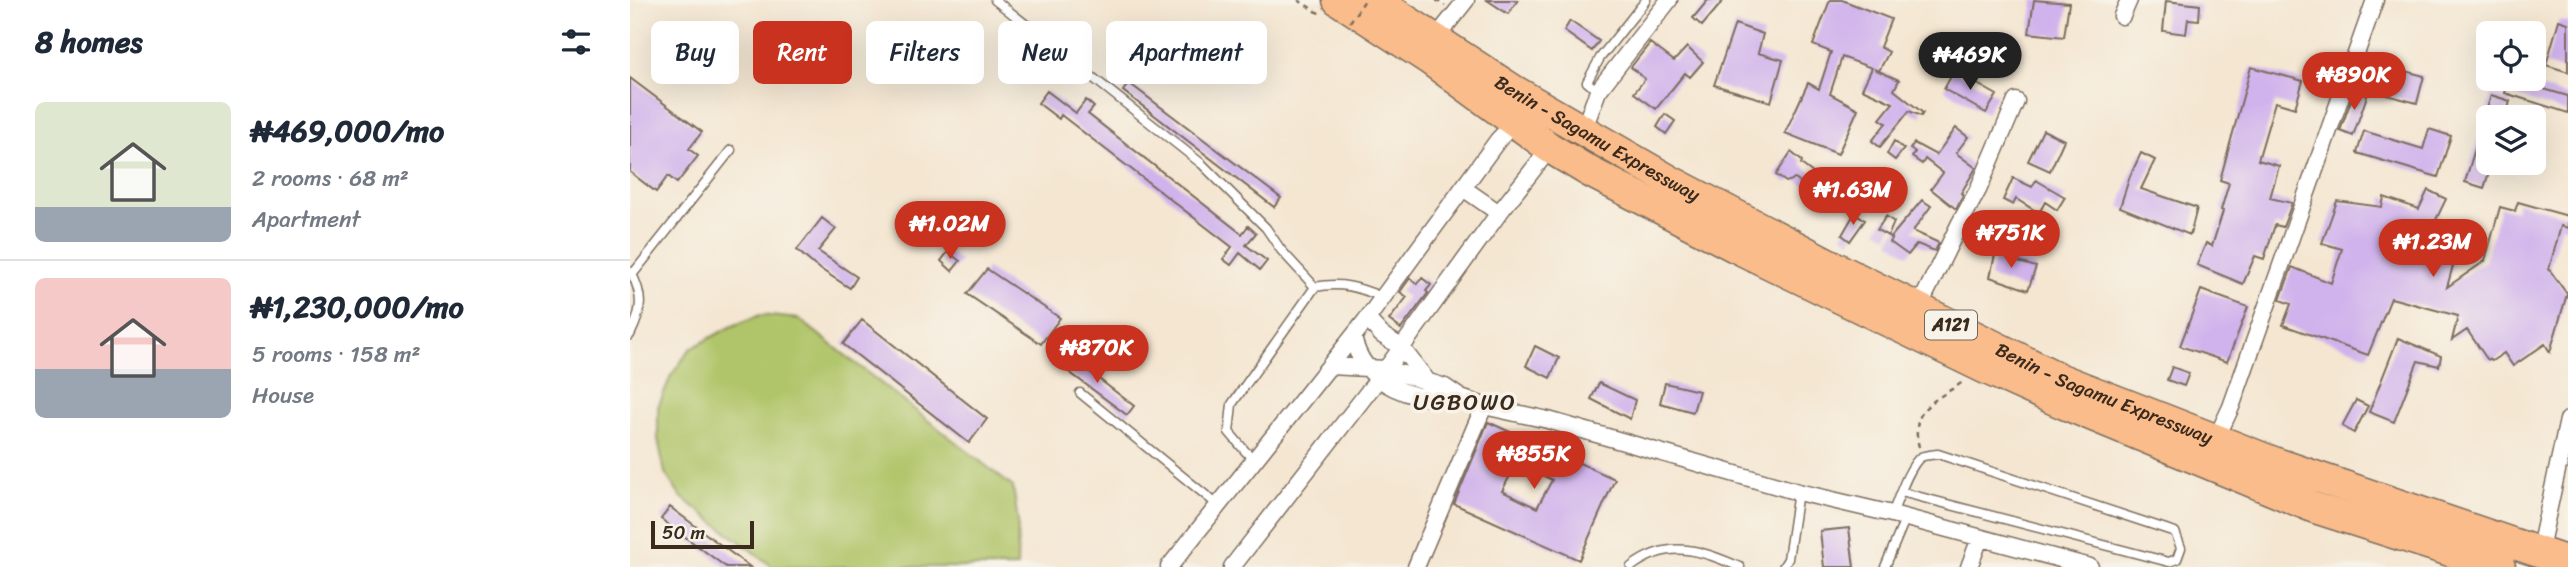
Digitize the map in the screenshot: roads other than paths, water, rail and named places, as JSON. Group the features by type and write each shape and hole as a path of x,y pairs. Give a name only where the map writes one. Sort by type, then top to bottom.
{"highway":[{"name":"Benin - Sagamu Expressway","path":"1375,0 1515,91 1669,180 1918,309 2005,349 2061,379 2216,439 2275,477 2568,562"},
{"name":"A121","path":"1344,11 1516,121 1550,148 1590,172 1735,247 1984,369 2275,477 2315,508 2500,567"}],"street":[{"path":"1435,39 1466,0"},
{"path":"1583,131 1598,91 1669,0"},
{"path":"2122,16 2129,0"},
{"path":"2216,439 2231,407 2375,0"},
{"path":"1918,309 1959,223 1978,190 2016,101"},
{"path":"1169,567 1353,337 1516,121"},
{"path":"1232,567 1550,148"},
{"path":"1463,188 1499,213"},
{"path":"1367,319 1382,335 1401,347 1428,382"},
{"path":"1353,337 1356,351 1375,376 1408,395 1439,400 1461,398"},
{"path":"1330,366 1375,376 1428,382 1445,387 1461,398 1484,406 1548,421 1798,492 1899,515 2090,567"},
{"path":"1416,567 1484,406"},
{"path":"2539,552 2568,420"},
{"path":"1969,567 1980,538"}],"lane":[{"path":"995,0 1202,164 1266,228 1281,250 1315,287"},
{"path":"1598,91 1587,82 1600,58 1646,0"},
{"path":"630,335 641,314 638,287 631,273 731,150"},
{"path":"1257,460 1245,453 1229,432 1232,404 1315,287 1335,283 1353,285 1382,297"},
{"path":"1080,393 1219,506"},
{"path":"1885,567 1899,515 1901,492 1913,466 1921,457 1938,454 2175,532 2181,548 2176,559 2169,565 1901,492"},
{"path":"1783,567 1788,559 1798,492"},
{"path":"1631,567 1641,560 1668,550 1686,549 1703,551 1740,567"}],"district":[{"name":"UGBOWO","path":"1465,402"}]}
